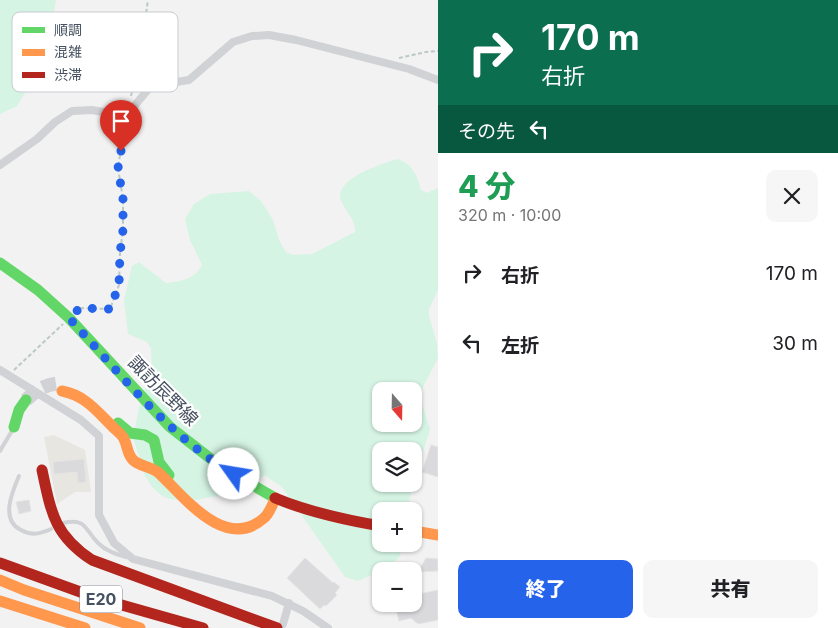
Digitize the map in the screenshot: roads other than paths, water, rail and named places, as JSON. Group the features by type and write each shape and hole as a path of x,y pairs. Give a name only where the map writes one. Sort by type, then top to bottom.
{"main road":[{"name":"諏訪辰野線","path":"0,263 38,290 69,318 170,428 220,466 276,498 310,511 372,524"},
{"path":"200,513 163,468 154,440 145,435 130,433 86,390 71,384 62,387 90,403 120,433 134,462 153,468 206,519 223,527 239,530 266,517 276,498"},
{"path":"14,427 29,403"},
{"path":"42,470 52,514 63,535 77,551 92,560 280,626"},
{"path":"422,532 438,535"},
{"name":"E20","path":"0,563 97,598 203,628"},
{"name":"E20","path":"0,580 33,593 140,628"},
{"path":"0,601 85,628"}],"street":[{"path":"178,82 189,80 232,42 252,36 269,35 296,40 409,70 438,80"},
{"path":"0,165 72,111 92,110 126,116 146,92"},
{"path":"0,370 81,420 99,436 99,515 114,543 133,559 272,596 290,603 328,628"},
{"path":"280,626 290,603"}],"lane":[{"path":"0,451 14,427"},
{"path":"128,449 132,440 140,435"},
{"path":"143,464 152,462 157,454"},
{"path":"19,476 9,505 10,518 16,528 27,534 40,534 51,529"},
{"path":"64,524 75,521 84,526 98,543 111,552 133,559"}],"tunnel":[{"path":"26,400 42,388 62,383"}]}
